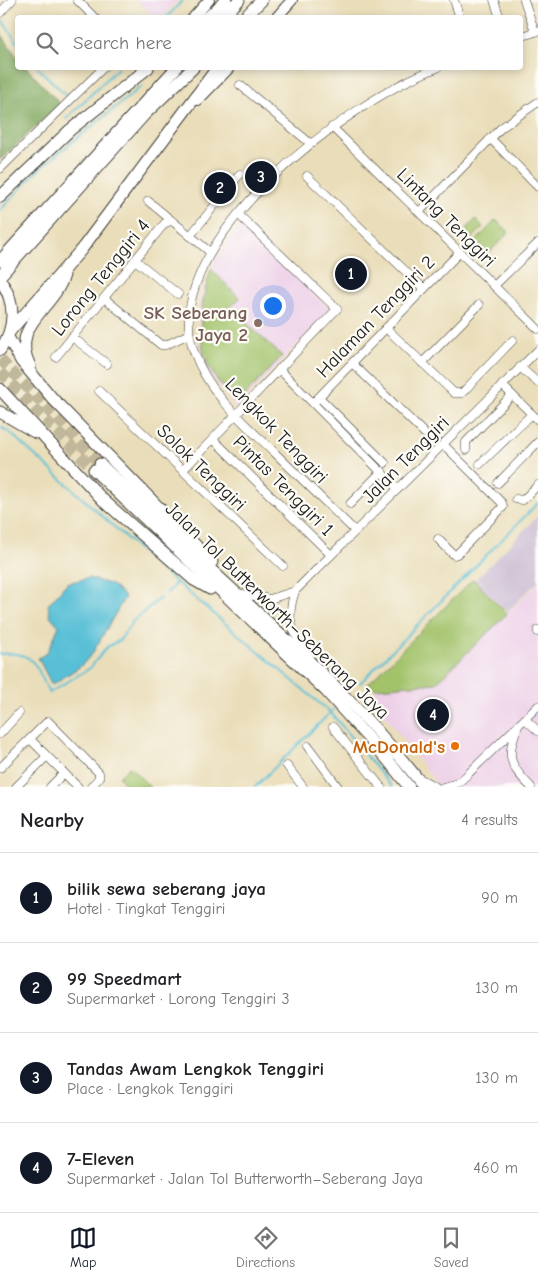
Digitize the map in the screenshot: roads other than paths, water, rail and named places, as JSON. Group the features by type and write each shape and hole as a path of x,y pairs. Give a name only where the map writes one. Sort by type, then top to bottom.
{"highway":[{"path":"210,15 226,0"},
{"path":"225,15 239,0"},
{"path":"247,15 262,0"},
{"path":"256,15 267,0"},
{"path":"0,197 70,130 144,70"},
{"path":"0,261 130,116 174,70"},
{"path":"191,70 145,114 0,278 12,304 9,334 21,361 53,400 209,557 228,591"},
{"path":"0,350 9,334 65,269 216,70"},
{"path":"38,381 27,358 25,337 29,327 60,285 65,269"},
{"path":"0,390 104,500 144,537 194,580 228,591"},
{"path":"0,412 48,440"},
{"name":"Jalan Tol Butterworth–Seberang Jaya","path":"97,467 228,591 331,697 387,759 408,787"},
{"name":"Jalan Tol Butterworth–Seberang Jaya","path":"228,591 317,666 374,725 424,787"}],"main road":[{"path":"196,15 209,0"},
{"path":"279,15 292,0"},
{"path":"175,125 227,70"}],"street":[{"path":"1,12 12,0"},
{"path":"77,0 92,15"},
{"path":"454,0 459,15"},
{"path":"494,0 499,15"},
{"path":"523,36 536,32 524,0"},
{"path":"0,169 101,70"},
{"name":"Lengkok Tenggiri","path":"355,531 217,393 202,369 189,334 192,298 210,252 238,214 310,143 367,103 433,70"},
{"path":"240,85 310,143"},
{"path":"419,212 490,138 514,117 538,102"},
{"name":"Lintang Tenggiri","path":"332,127 538,329"},
{"path":"490,138 538,187"},
{"path":"190,236 240,174"},
{"path":"307,176 424,289"},
{"path":"148,201 210,252"},
{"path":"182,470 337,309 238,214"},
{"name":"Lorong Tenggiri 4","path":"56,357 165,223 172,220"},
{"path":"494,286 538,243"},
{"name":"Halaman Tenggiri 2","path":"316,400 460,252"},
{"path":"135,260 178,294"},
{"path":"104,298 161,345 166,345 189,334"},
{"path":"422,363 479,305"},
{"path":"386,328 454,393 458,394 462,393 513,340"},
{"path":"72,337 107,364"},
{"name":"Jalan Tenggiri","path":"295,592 538,350"},
{"path":"352,363 424,432"},
{"path":"520,368 536,377"},
{"path":"279,370 316,400 385,462"},
{"path":"502,385 538,420"},
{"name":"Solok Tenggiri","path":"100,391 283,566"},
{"path":"466,450 466,442 512,395"},
{"path":"316,400 398,489"},
{"path":"480,464 532,414"},
{"name":"Pintas Tenggiri 1","path":"213,438 331,555"},
{"path":"498,482 538,442"},
{"path":"438,539 454,555 457,554 503,507 502,503 442,444"},
{"path":"350,504 382,471"},
{"path":"516,499 523,500 538,485"},
{"path":"228,591 270,599 295,592"},
{"path":"295,592 289,608 290,623 299,641 317,666"},
{"path":"443,787 458,783 467,776 538,706"},
{"path":"0,734 19,714"},
{"path":"525,718 538,731"},
{"path":"0,768 46,722 49,722 100,776 91,787"},
{"path":"333,726 381,787"},
{"path":"518,726 511,747 510,759 515,769 532,787"},
{"path":"30,739 78,787"},
{"path":"308,746 338,787"},
{"path":"16,787 47,756"},
{"path":"287,766 303,787"},
{"path":"50,787 64,773"},
{"path":"413,774 436,787"}],"water":[{"path":"89,578 112,585 125,597 92,654 81,666 52,685 38,658 47,653 59,626 50,616 48,605 67,583"}],"waterway":[{"path":"169,15 183,0"},
{"path":"0,17 15,40"},
{"path":"40,70 66,95"},
{"path":"66,119 116,70"},
{"path":"0,210 40,168 142,86"},
{"path":"0,427 8,431 163,571 331,713 392,787"},
{"path":"360,683 538,503"},
{"path":"167,593 176,583"},
{"path":"0,654 12,653 27,657 37,668 49,693 90,668 107,647 120,640 133,621 160,598"},
{"path":"255,787 334,709"}],"tunnel":[{"path":"0,359 100,464"},
{"path":"0,372 94,470"}],"place":[{"name":"Tandas Awam Lengkok Tenggiri","path":"261,177"},
{"name":"99 Speedmart","path":"220,188"},
{"name":"bilik sewa seberang jaya","path":"351,274"},
{"name":"SK Seberang Jaya 2","path":"258,323"},
{"name":"7-Eleven","path":"433,715"},
{"name":"McDonald's","path":"455,746"}]}
